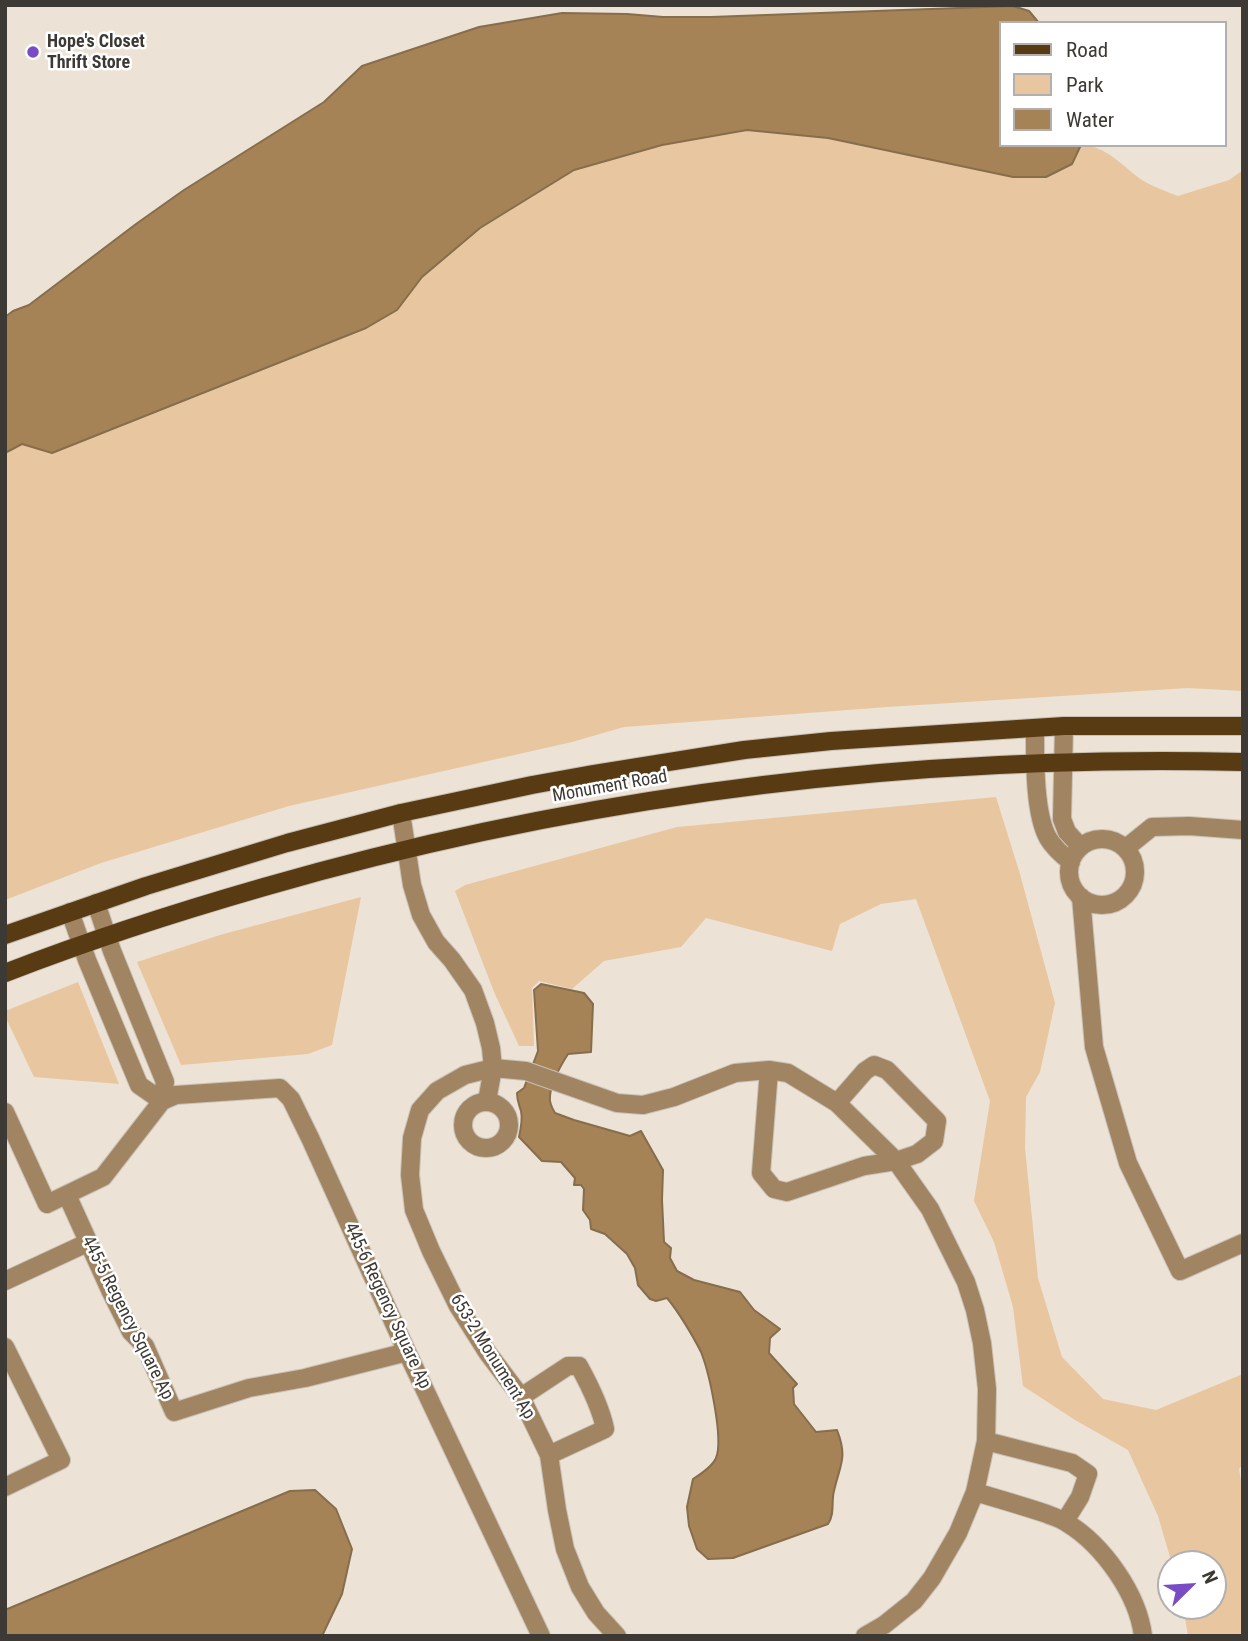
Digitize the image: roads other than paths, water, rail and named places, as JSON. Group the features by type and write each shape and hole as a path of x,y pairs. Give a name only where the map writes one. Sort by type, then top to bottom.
{"main road":[{"name":"Monument Road","path":"5,935 96,903 287,843 401,813 532,785 744,750 831,741 1064,726 1243,726"},
{"name":"Monument Road","path":"5,973 236,895 406,849 593,810 688,794 830,777 1035,762 1243,762"}],"street":[{"path":"1064,726 1062,819 1067,832 1080,846"},
{"path":"1035,728 1037,787 1043,826 1048,839 1061,855 1071,862"},
{"path":"401,813 412,886 421,915 436,942 473,990 485,1023 493,1068 487,1101"},
{"path":"1126,848 1152,827 1189,826 1243,830"},
{"path":"1097,839 1107,839 1126,848 1135,866 1135,876 1127,894 1119,901 1099,905 1081,897 1074,888 1069,870 1080,846 1097,839"},
{"path":"1081,897 1094,1047 1128,1163 1180,1271 1243,1243"},
{"path":"5,1112 47,1204 103,1177 162,1101 165,1082 96,903"},
{"path":"70,912 139,1085 162,1101"},
{"path":"115,1026 138,1016"},
{"path":"769,1070 761,1173 774,1189 787,1192 864,1166 896,1161 917,1154 934,1141 937,1121 887,1070 874,1065 865,1071 837,1103"},
{"path":"493,1068 526,1071 617,1103 643,1105 674,1097 735,1073 769,1070 788,1073 837,1103 896,1161 930,1209 967,1282 975,1310 987,1389 986,1441 975,1492 958,1532 932,1578 914,1601 865,1636"},
{"name":"653-2 Monument Ap","path":"493,1068 465,1075 437,1091 420,1110 412,1138 410,1175 414,1210 458,1306 487,1352 521,1397 550,1455 565,1549 580,1587 596,1614 617,1636"},
{"name":"445-6 Regency Square Ap","path":"162,1101 176,1094 280,1088 291,1098 541,1636"},
{"name":"445-5 Regency Square Ap","path":"67,1195 111,1292 131,1332 145,1346 174,1412 249,1388 305,1378 407,1352"},
{"path":"5,1281 89,1242"},
{"path":"5,1347 61,1460 5,1487"},
{"path":"521,1397 568,1366 579,1366 603,1418 605,1429 550,1455"},
{"path":"986,1441 1072,1463 1088,1474 1080,1497 1065,1521"},
{"path":"975,1492 1065,1521 1084,1535 1124,1582 1142,1624 1143,1636"}],"water":[{"path":"1013,6 1029,11 1037,21 1000,21 1000,147 1080,147 1072,164 1046,177 1013,177 828,138 747,130 662,145 574,170 480,228 422,277 397,310 366,328 52,453 22,444 5,453 5,317 29,305 184,190 324,102 362,66 479,27 562,13 711,17"},
{"path":"541,984 584,993 593,1004 591,1052 568,1054 565,1058 551,1091 550,1103 555,1113 630,1136 641,1131 663,1170 664,1242 671,1248 670,1258 677,1271 694,1280 740,1292 754,1310 780,1329 770,1338 769,1353 797,1384 793,1388 794,1404 816,1432 837,1430 842,1461 828,1524 733,1558 708,1559 697,1549 689,1526 687,1507 693,1479 712,1464 718,1449 714,1405 701,1352 667,1298 656,1301 650,1299 638,1285 635,1268 627,1254 605,1234 591,1229 590,1220 583,1210 584,1189 581,1185 574,1185 575,1178 561,1162 542,1161 519,1137 522,1117 517,1093 524,1088 538,1051 534,990"},
{"path":"315,1490 336,1509 352,1549 342,1594 322,1636 5,1636 5,1610 290,1491"}],"place":[{"name":"Hope's Closet Thrift Store","path":"33,52"}]}
